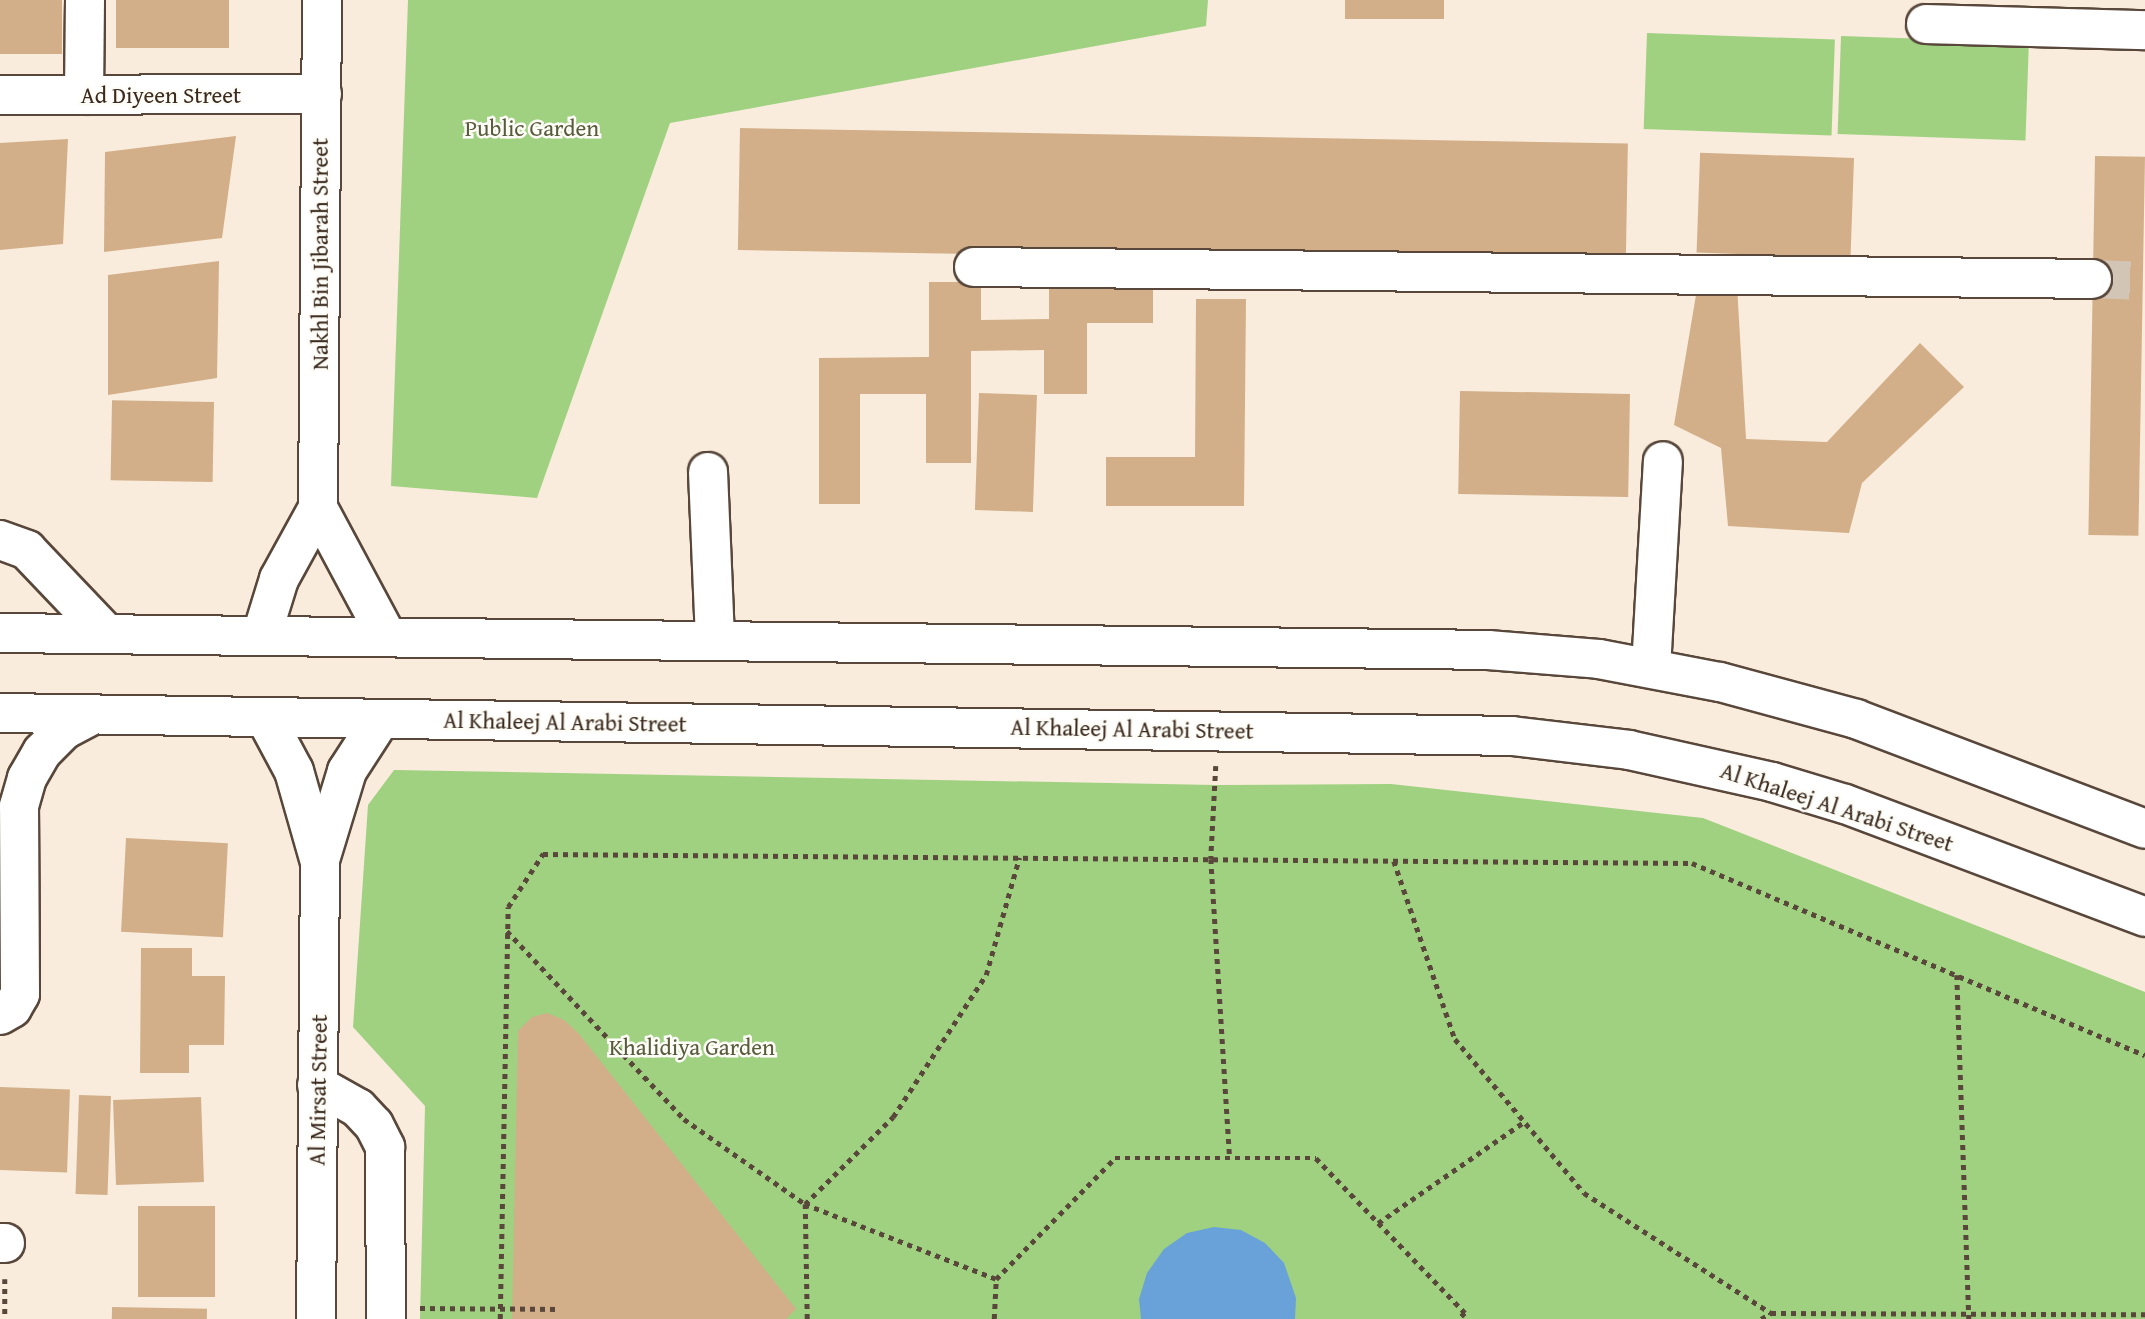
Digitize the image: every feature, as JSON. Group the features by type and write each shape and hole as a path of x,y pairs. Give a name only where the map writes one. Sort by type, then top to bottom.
{"main road":[{"path":"84,95 85,0"},
{"name":"Nakhl Bin Jibarah Street","path":"262,634 279,579 318,508 322,0"},
{"path":"1946,16 2145,30"},
{"name":"Ad Diyeen Street","path":"0,95 321,94"},
{"path":"974,267 2092,279"},
{"path":"1651,668 1663,461"},
{"path":"708,472 715,640"},
{"name":"Nakhl Bin Jibarah Street","path":"318,508 386,635"},
{"path":"14,545 107,634"},
{"path":"0,633 386,635 1488,650 1651,668 1856,719 2138,823"},
{"name":"Al Khaleej Al Arabi Street","path":"0,713 1512,736 1701,764 1845,804 2145,917"},
{"path":"0,1015 12,1008 20,994 5,793 27,778 42,752 64,730 90,716"},
{"name":"Al Mirsat Street","path":"265,717 294,771 320,862"},
{"name":"Al Mirsat Street","path":"316,1319 320,862 347,771 380,720"},
{"path":"2094,896 2145,934"},
{"path":"317,1085 358,1108 374,1125 385,1147 386,1314"}],"path":[{"path":"1219,730 1211,859 1230,1158"},
{"path":"500,1319 508,907 543,854 1692,863 2145,1055"},
{"path":"807,1319 806,1204 893,1117 986,975 1019,858"},
{"path":"1394,861 1455,1039 1524,1122 1584,1193 1771,1313 1969,1317 2145,1314"},
{"path":"506,931 684,1119 806,1204 996,1279"},
{"path":"1957,975 1969,1317"},
{"path":"1378,1223 1524,1122"},
{"path":"994,1319 996,1279 1115,1158 1316,1158 1465,1313 1459,1319"},
{"path":"386,1314 501,1307 559,1309"},
{"path":"1761,1319 1771,1313"}],"green space":[{"name":"Public Garden","path":"408,0 1208,0 1206,26 670,123 537,498 391,486"},
{"path":"1647,33 1835,40 1832,136 1644,129"},
{"path":"1841,36 2029,43 2025,141 1838,134"},
{"name":"Khalidiya Garden","path":"394,770 1215,785 1391,784 1703,818 2145,992 2145,1319 420,1319 425,1106 353,1027 368,805"}],"water":[{"path":"1214,1227 1241,1230 1265,1243 1284,1263 1296,1298 1295,1319 1141,1319 1139,1299 1147,1273 1164,1249 1187,1233"}],"building":[{"path":"0,0 62,0 62,54 0,54"},
{"path":"116,0 229,0 229,48 116,48"},
{"path":"1345,0 1444,0 1444,19 1345,19"},
{"path":"740,128 1628,143 1626,265 738,250"},
{"path":"236,136 222,238 104,252 105,152"},
{"path":"68,139 63,244 0,250 0,143"},
{"path":"1700,153 1854,158 1851,258 1697,253"},
{"path":"2095,156 2145,157 2138,536 2088,535"},
{"path":"219,261 217,378 108,395 108,275"},
{"path":"1153,279 1153,323 1087,323 1087,394 1044,394 1044,350 971,351 971,463 926,463 926,394 860,394 860,504 819,504 819,358 929,357 929,282 981,282 981,320 1049,319 1049,280"},
{"path":"1737,286 1746,439 1827,442 1920,343 1964,387 1862,483 1849,533 1728,526 1721,448 1674,425 1696,295"},
{"path":"1196,299 1246,299 1244,506 1106,506 1106,457 1195,457"},
{"path":"1460,391 1630,394 1628,497 1458,494"},
{"path":"979,393 1037,395 1033,512 975,510"},
{"path":"112,400 214,402 213,482 111,480"},
{"path":"126,838 228,843 223,937 121,932"},
{"path":"141,948 192,948 192,976 225,976 224,1045 189,1045 189,1073 140,1073"},
{"path":"547,1013 564,1020 579,1034 796,1309 786,1319 512,1319 518,1031 532,1017"},
{"path":"0,1087 70,1089 67,1172 0,1170"},
{"path":"79,1095 111,1096 108,1195 76,1194"},
{"path":"201,1097 204,1182 116,1185 113,1100"},
{"path":"138,1206 215,1206 215,1297 138,1297"},
{"path":"112,1307 207,1309 207,1319 112,1319"}],"tunnel":[{"path":"2092,279 2145,281"}]}
